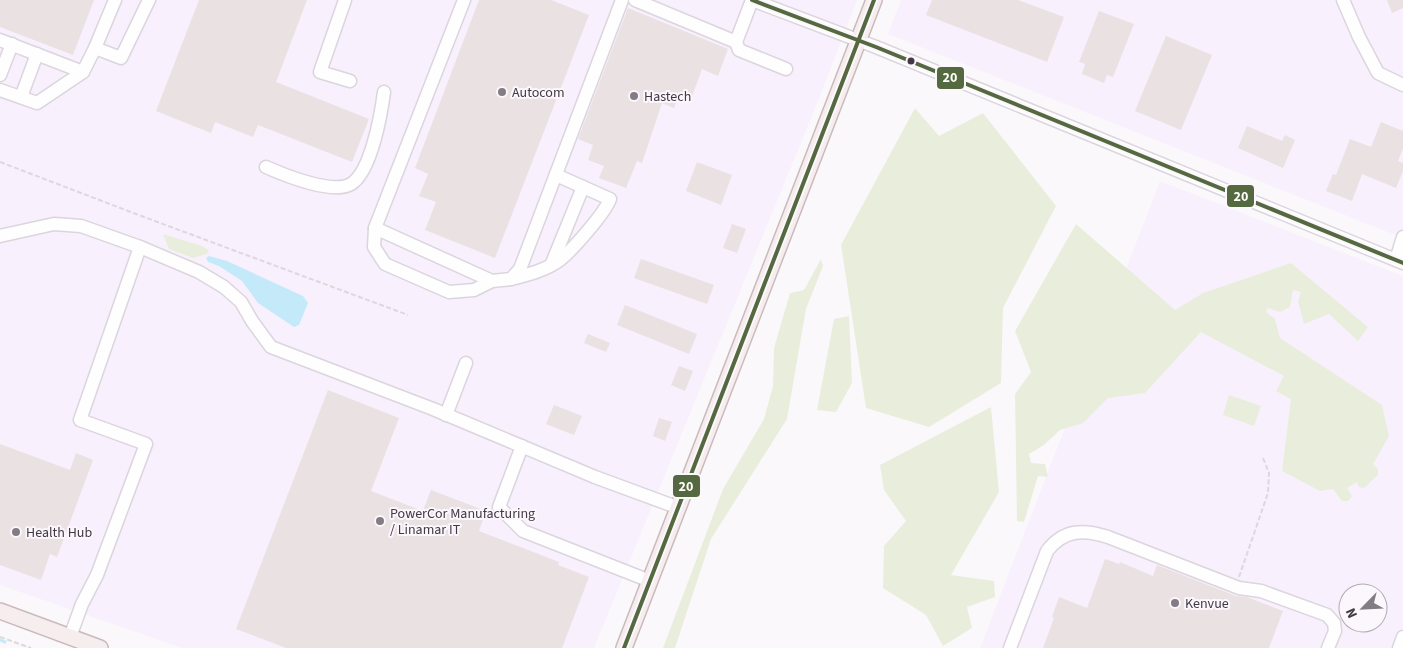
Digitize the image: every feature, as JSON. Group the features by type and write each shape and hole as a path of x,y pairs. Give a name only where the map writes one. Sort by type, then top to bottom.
{"main road":[{"path":"624,648 874,0"},
{"path":"0,610 79,642 100,648"}],"street":[{"path":"0,90 37,102 83,72 96,48 115,0"},
{"path":"96,48 121,58 149,0"},
{"path":"345,0 320,72 350,81"},
{"path":"464,0 376,228 374,247 385,264 449,292 474,290 492,281 530,274 560,259 590,228 610,199 556,175"},
{"path":"511,279 520,269 622,0"},
{"path":"635,0 736,42"},
{"path":"786,69 739,50 736,42 752,0 858,40 1399,261 1403,237"},
{"path":"1343,0 1359,37 1378,73 1403,85"},
{"path":"0,75 6,42 83,72"},
{"path":"21,97 37,54"},
{"path":"266,167 291,179 334,188 350,185 363,172 380,123 384,92"},
{"path":"552,263 583,187"},
{"path":"0,236 54,224 81,226 140,247 199,272 224,287 241,302 271,347 446,415 594,477 679,508"},
{"path":"376,228 492,281"},
{"path":"79,642 82,604 98,575 146,444 80,420 140,247"},
{"path":"446,415 466,363"},
{"path":"522,446 499,506 523,531 650,581"},
{"path":"1010,648 1047,552 1060,538 1076,532 1094,532 1236,586 1261,591 1327,615 1334,623 1335,631 1328,648"},
{"path":"1399,648 1403,637"}],"path":[{"path":"0,162 408,315"},
{"path":"1236,586 1268,494 1269,473 1263,458"},
{"path":"0,637 31,648"}],"shaded area":[{"path":"0,0 857,0 818,101 594,648 182,648 0,585"},
{"path":"901,0 1403,0 1403,238 888,34"},
{"path":"1160,181 1403,276 1403,648 980,648"}],"green space":[{"path":"915,108 939,136 983,113 1056,206 1003,308 1001,383 929,427 866,408 841,245"},
{"path":"1076,224 1175,310 1203,293 1291,263 1368,327 1358,341 1329,314 1304,324 1298,301 1301,292 1293,290 1290,307 1280,312 1268,308 1266,312 1275,319 1280,338 1382,405 1389,436 1373,464 1378,469 1378,475 1364,488 1359,487 1357,482 1347,488 1352,496 1348,501 1342,501 1333,489 1320,491 1282,471 1291,399 1276,391 1284,376 1201,332 1145,393 1108,398 1083,423 1060,430 1044,445 1029,454 1031,463 1045,464 1048,477 1038,476 1024,522 1017,521 1015,394 1031,372 1015,331"},
{"path":"163,234 209,250 207,254 193,258 169,249"},
{"path":"821,259 823,266 806,309 787,419 711,539 675,648 663,648 723,489 764,419 773,386 774,348 790,293 804,290"},
{"path":"849,316 852,383 836,412 817,410 834,319"},
{"path":"1229,395 1261,406 1254,426 1223,415"},
{"path":"991,407 999,492 951,575 994,581 995,597 967,607 972,628 943,646 926,615 883,588 884,546 906,521 884,490 880,465"}],"water":[{"path":"209,256 227,261 303,296 308,303 299,325 294,327 258,303 242,281 219,266 208,262 206,258"}],"building":[{"path":"0,0 94,0 73,55 0,27"},
{"path":"199,0 307,0 276,82 369,119 352,162 258,125 253,137 215,122 211,133 156,111"},
{"name":"Autocom","path":"479,0 551,0 589,15 495,258 425,230 436,202 419,196 428,174 415,168"},
{"path":"932,0 1018,0 1064,17 1047,62 926,15"},
{"path":"1387,0 1403,0 1403,8 1392,13"},
{"name":"Hastech","path":"628,8 728,49 718,76 702,69 691,99 679,94 674,108 662,103 642,163 637,161 626,188 599,178 604,166 588,160 593,145 578,139"},
{"path":"1099,11 1134,24 1113,77 1107,75 1104,83 1082,74 1085,64 1079,62"},
{"path":"1166,36 1212,55 1181,130 1135,111"},
{"path":"1381,122 1403,131 1403,148 1398,161 1403,163 1403,171 1396,188 1362,174 1352,201 1326,191 1333,174 1336,175 1350,139 1371,147"},
{"path":"1247,126 1282,141 1285,135 1295,140 1283,168 1238,148"},
{"path":"697,162 732,175 721,205 686,191"},
{"path":"732,224 746,229 737,253 723,248"},
{"path":"641,259 714,285 707,304 634,278"},
{"path":"625,305 697,334 689,354 617,325"},
{"path":"588,334 610,343 606,352 584,343"},
{"path":"679,366 693,371 685,391 671,385"},
{"name":"PowerCor Manufacturing / Linamar IT","path":"328,390 399,418 371,491 423,511 431,490 486,511 479,531 559,562 558,565 589,577 562,648 286,648 236,629"},
{"path":"554,405 582,416 574,435 546,424"},
{"path":"659,418 672,422 665,441 653,436"},
{"path":"0,444 70,470 76,453 93,460 57,557 50,554 41,580 0,565"},
{"name":"Kenvue","path":"1105,559 1119,564 1120,562 1153,576 1157,565 1236,596 1247,597 1283,611 1269,648 1043,648 1054,618 1052,617 1059,597 1087,608"}],"waterway":[{"path":"0,640 5,642"}],"transit line":[{"name":"20","path":"752,0 876,47 1403,263"},
{"name":"20","path":"624,648 874,0"}],"place":[{"name":"Autocom","path":"502,92"},
{"name":"Hastech","path":"634,96"},
{"name":"PowerCor Manufacturing / Linamar IT","path":"380,521"},
{"name":"Health Hub","path":"16,532"},
{"name":"Kenvue","path":"1175,603"}]}
